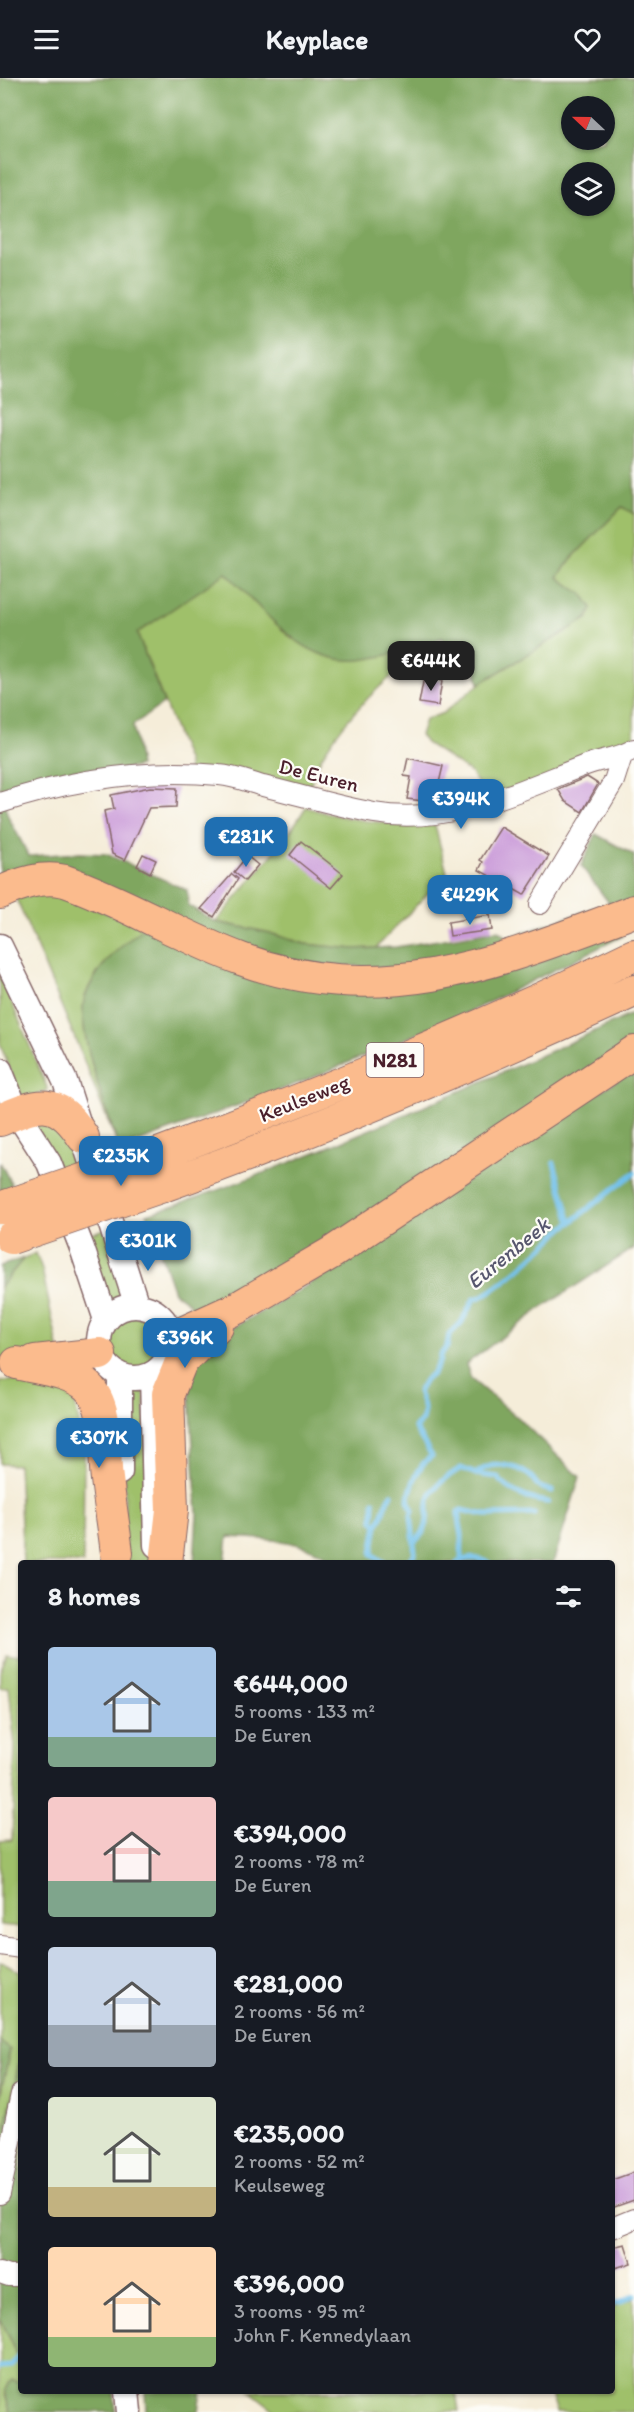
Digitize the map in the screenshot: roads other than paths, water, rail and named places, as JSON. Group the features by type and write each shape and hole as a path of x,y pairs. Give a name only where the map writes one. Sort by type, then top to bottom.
{"highway":[{"path":"0,893 34,880 65,881 241,959 289,973 358,981 404,980 447,972 548,943 634,911"},
{"name":"Keulseweg","path":"0,1208 153,1156 376,1069 569,987 634,954"},
{"name":"Keulseweg","path":"5,1240 163,1186 346,1118 634,991"},
{"path":"171,1338 237,1308 333,1252 634,1052"},
{"path":"9,1116 41,1106 60,1110 73,1122 83,1137"},
{"path":"166,1560 172,1510 167,1406 170,1389 175,1372 188,1354 237,1308"},
{"path":"9,1364 110,1365"},
{"path":"9,1364 67,1376 80,1381 93,1392 102,1420 106,1477 117,1558"}],"street":[{"name":"De Euren","path":"0,803 27,794 102,777 186,773 222,775 324,803 375,813 404,817 432,816 467,810 592,762 628,752"},
{"name":"De Euren","path":"540,904 614,781 628,752"},
{"path":"0,946 65,1081 137,1306"},
{"path":"0,1071 9,1116 49,1163 82,1248 106,1320"},
{"path":"110,1365 136,1378 152,1374 166,1360 170,1349 171,1338 160,1317 145,1307 125,1307 106,1320 99,1334 110,1365 121,1422 117,1558"},
{"path":"152,1374 156,1560"},
{"path":"0,1945 18,1948"},
{"path":"0,2193 18,2108"},
{"path":"615,2227 634,2219"},
{"path":"0,2273 9,2277 18,2276"},
{"path":"127,2394 129,2412"}],"waterway":[{"name":"Eurenbeek","path":"554,1163 571,1223"},
{"name":"Eurenbeek","path":"410,1560 415,1553 411,1515 413,1511 408,1500 419,1469 432,1456 415,1428 422,1420 424,1409 418,1392 425,1380 433,1373 440,1360 440,1355 447,1347 449,1335 461,1323 474,1299 483,1296 506,1280 563,1229 634,1173"},
{"path":"476,1474 495,1465 509,1466 529,1475 538,1486 552,1491"},
{"path":"414,1542 425,1529 428,1503 432,1492 446,1478 461,1468 476,1474 497,1477 507,1487 520,1494 548,1502"},
{"path":"377,1525 392,1494"},
{"path":"374,1501 373,1520 377,1525 372,1554 381,1560"},
{"path":"461,1560 462,1535 458,1513 461,1510 486,1515 534,1514"},
{"path":"464,1560 473,1558 481,1560"},
{"path":"615,2304 634,2295"},
{"path":"0,2367 12,2366 18,2357"}]}
